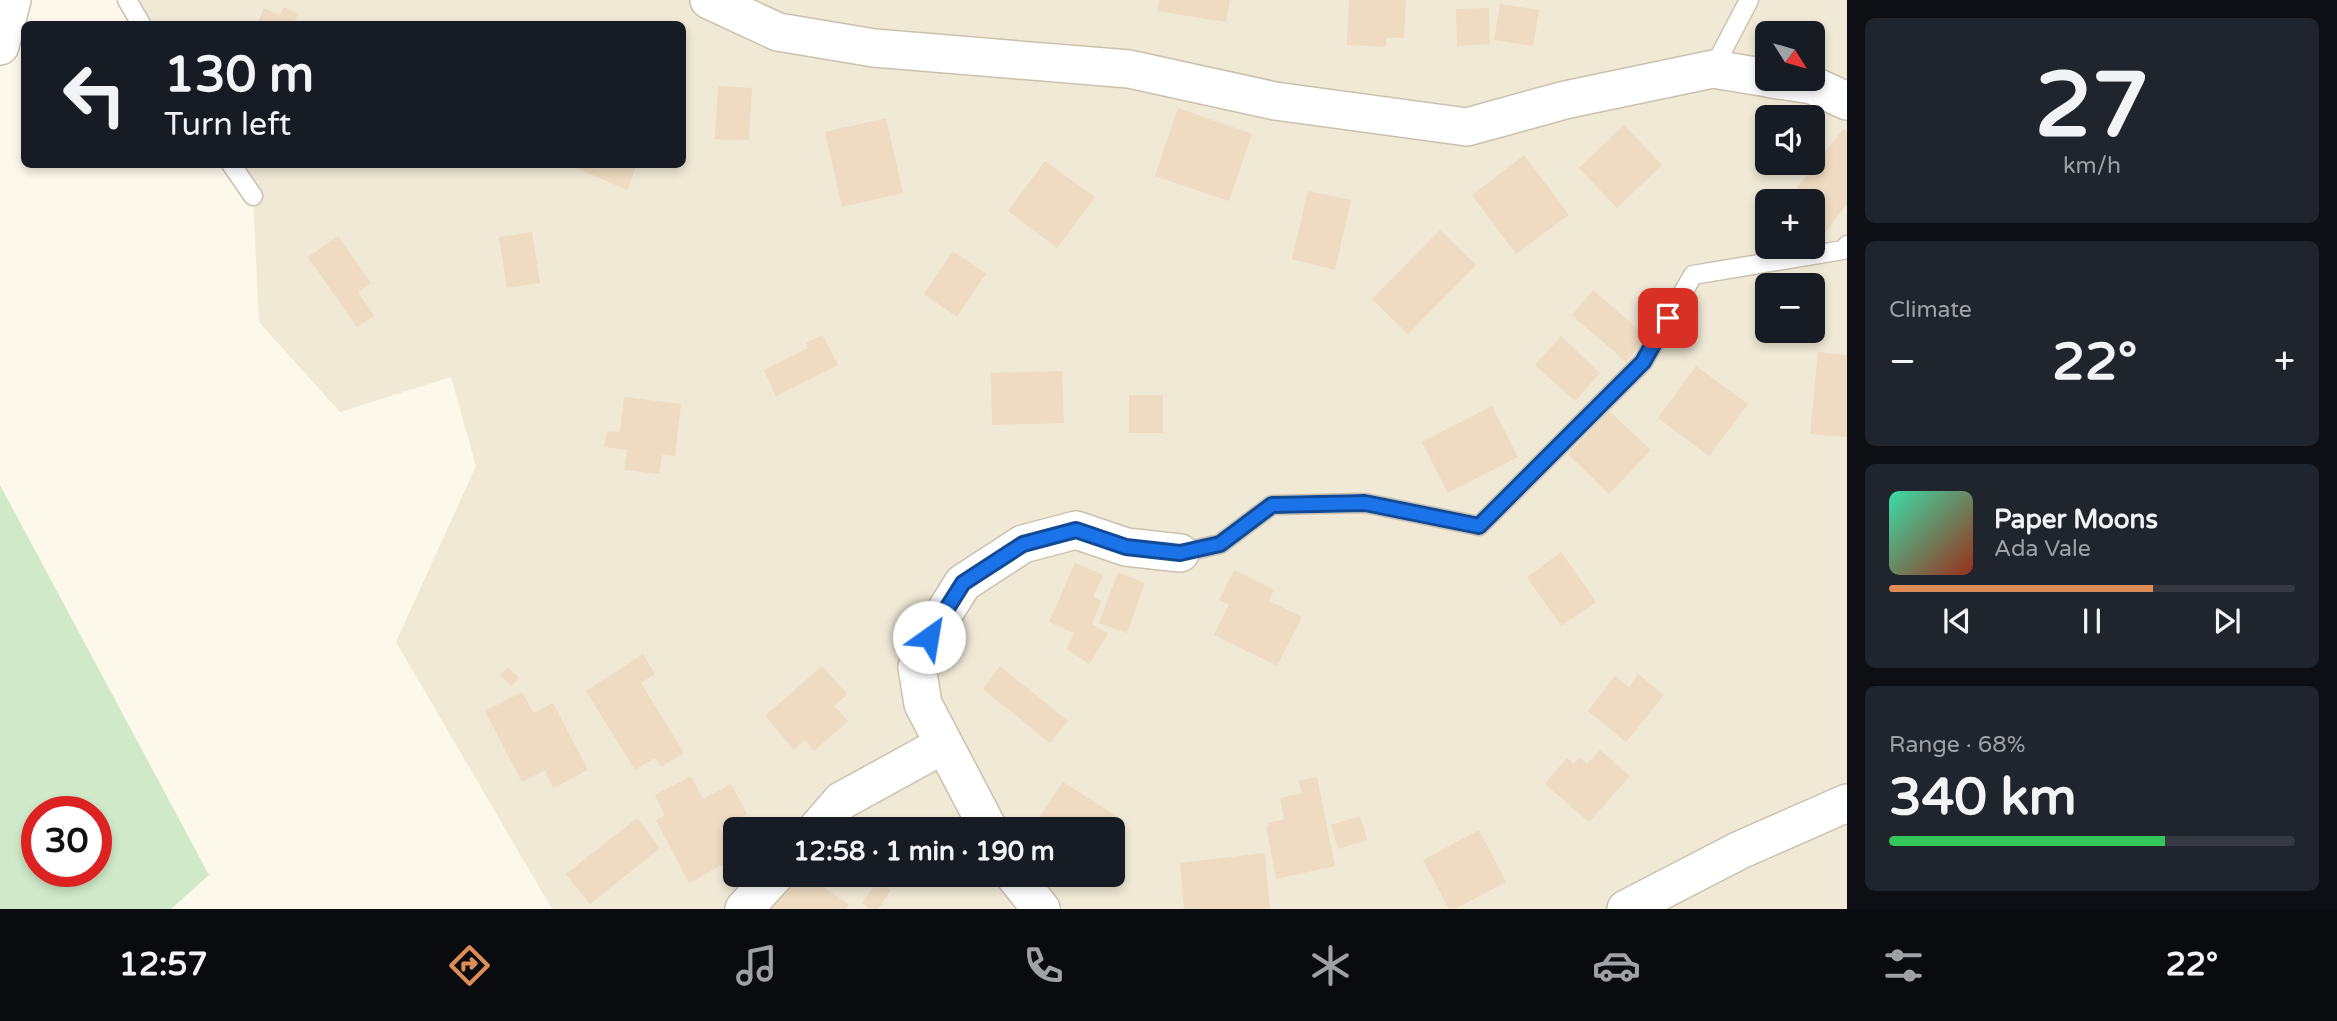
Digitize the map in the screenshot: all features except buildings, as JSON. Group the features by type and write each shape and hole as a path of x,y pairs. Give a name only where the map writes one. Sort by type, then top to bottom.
{"street":[{"path":"0,47 12,0"},
{"path":"709,0 778,32 874,48 1129,69 1276,101 1467,127 1565,100 1713,69 1755,76"},
{"path":"1825,91 1847,101"},
{"path":"982,817 923,704 917,667 929,637 963,583 1023,544 1076,530 1126,547 1180,553"},
{"path":"827,817 841,801 943,745"},
{"path":"1626,909 1740,850 1847,803"},
{"path":"744,909 764,887"},
{"path":"1024,887 1041,909"}],"lane":[{"path":"127,0 139,21"},
{"path":"1713,69 1749,0"},
{"path":"234,168 253,196"},
{"path":"1180,553 1220,544 1272,505 1365,503 1479,526 1643,362 1693,275 1843,250 1847,245"}],"shaded area":[{"path":"127,0 1847,0 1847,909 552,909 396,642 476,466 451,377 340,412 259,322 253,196 233,168 686,168 686,21 139,21"}],"green space":[{"path":"0,485 209,875 171,909 0,909"}],"route":[{"path":"929,637 963,583 1023,544 1076,530 1126,547 1180,553 1220,544 1272,505 1365,503 1479,526 1643,362 1668,318"}]}
